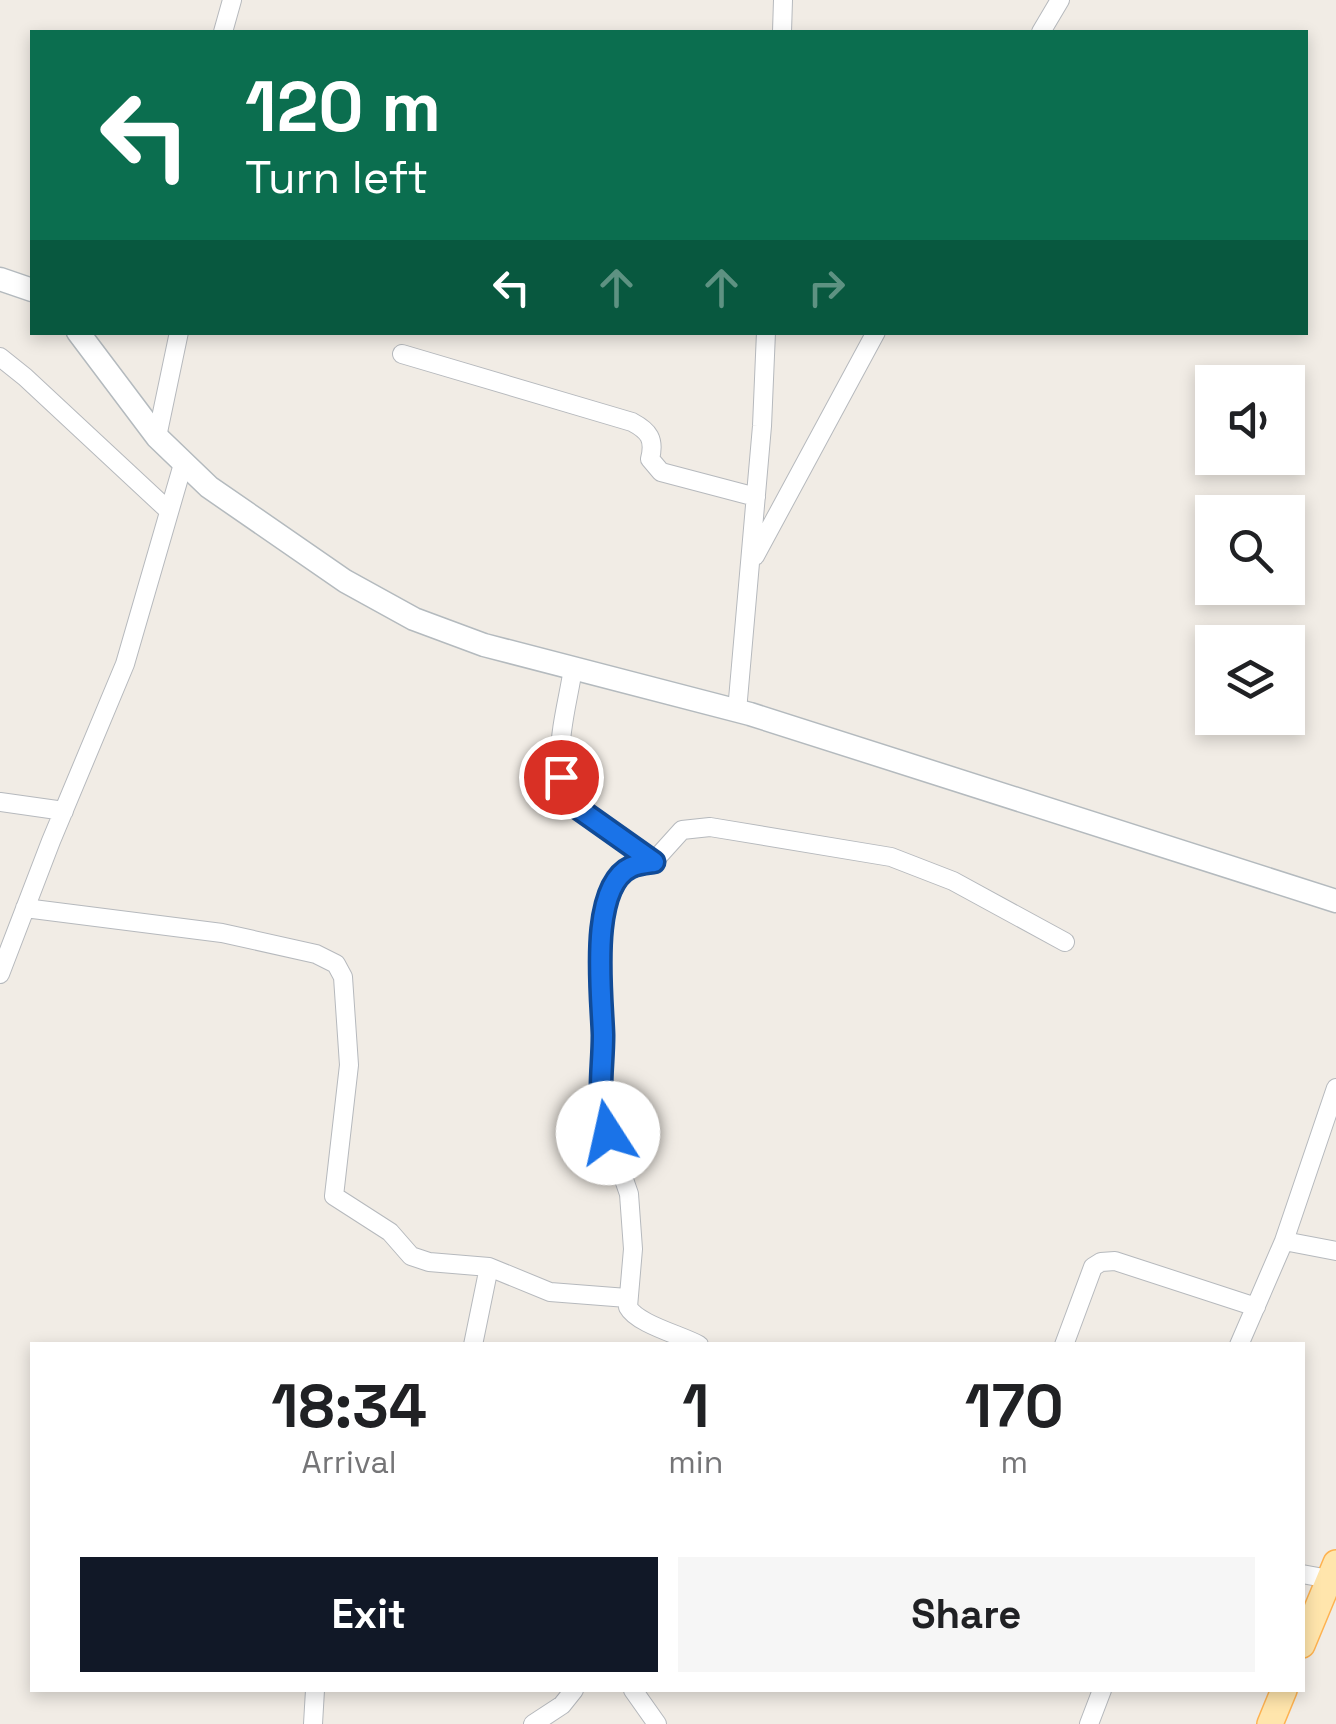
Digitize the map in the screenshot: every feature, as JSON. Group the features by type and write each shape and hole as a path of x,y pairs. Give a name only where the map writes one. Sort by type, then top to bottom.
{"main road":[{"path":"0,279 30,289"},
{"path":"80,335 157,437 183,464 345,581 414,619 484,646 737,711 1336,901"},
{"path":"1305,1637 1333,1571"},
{"path":"1270,1724 1283,1692"}],"street":[{"path":"224,30 232,0"},
{"path":"782,30 783,0"},
{"path":"1042,30 1060,0"},
{"path":"157,437 178,335"},
{"path":"737,711 766,335"},
{"path":"750,565 874,335"},
{"path":"402,354 632,422 651,437 650,460 662,472 756,497"},
{"path":"0,357 170,511"},
{"path":"0,974 126,664 183,464"},
{"path":"573,668 560,763 564,788 581,812 654,862"},
{"path":"0,802 64,811"},
{"path":"687,1342 632,1314 627,1298 634,1249 629,1194 600,1110 600,938 608,898 622,874 632,866 654,862 682,830 692,827 818,843 891,857 952,881 1065,942"},
{"path":"25,908 178,926 316,954 336,964 343,977 349,1066 334,1196 390,1232 411,1256 429,1262 489,1267 550,1292 627,1298"},
{"path":"1240,1342 1284,1240 1336,1088"},
{"path":"1284,1240 1336,1250"},
{"path":"1065,1342 1093,1267 1100,1262 1115,1261 1256,1307"},
{"path":"474,1342 489,1267"},
{"path":"1305,1574 1333,1571"},
{"path":"313,1724 315,1692"},
{"path":"533,1724 562,1704 571,1692"},
{"path":"634,1692 657,1724"},
{"path":"1089,1724 1101,1692"}],"route":[{"path":"561,777 572,804 654,862 632,866 622,874 608,898 602,919 603,1039 599,1096 608,1133"}]}
